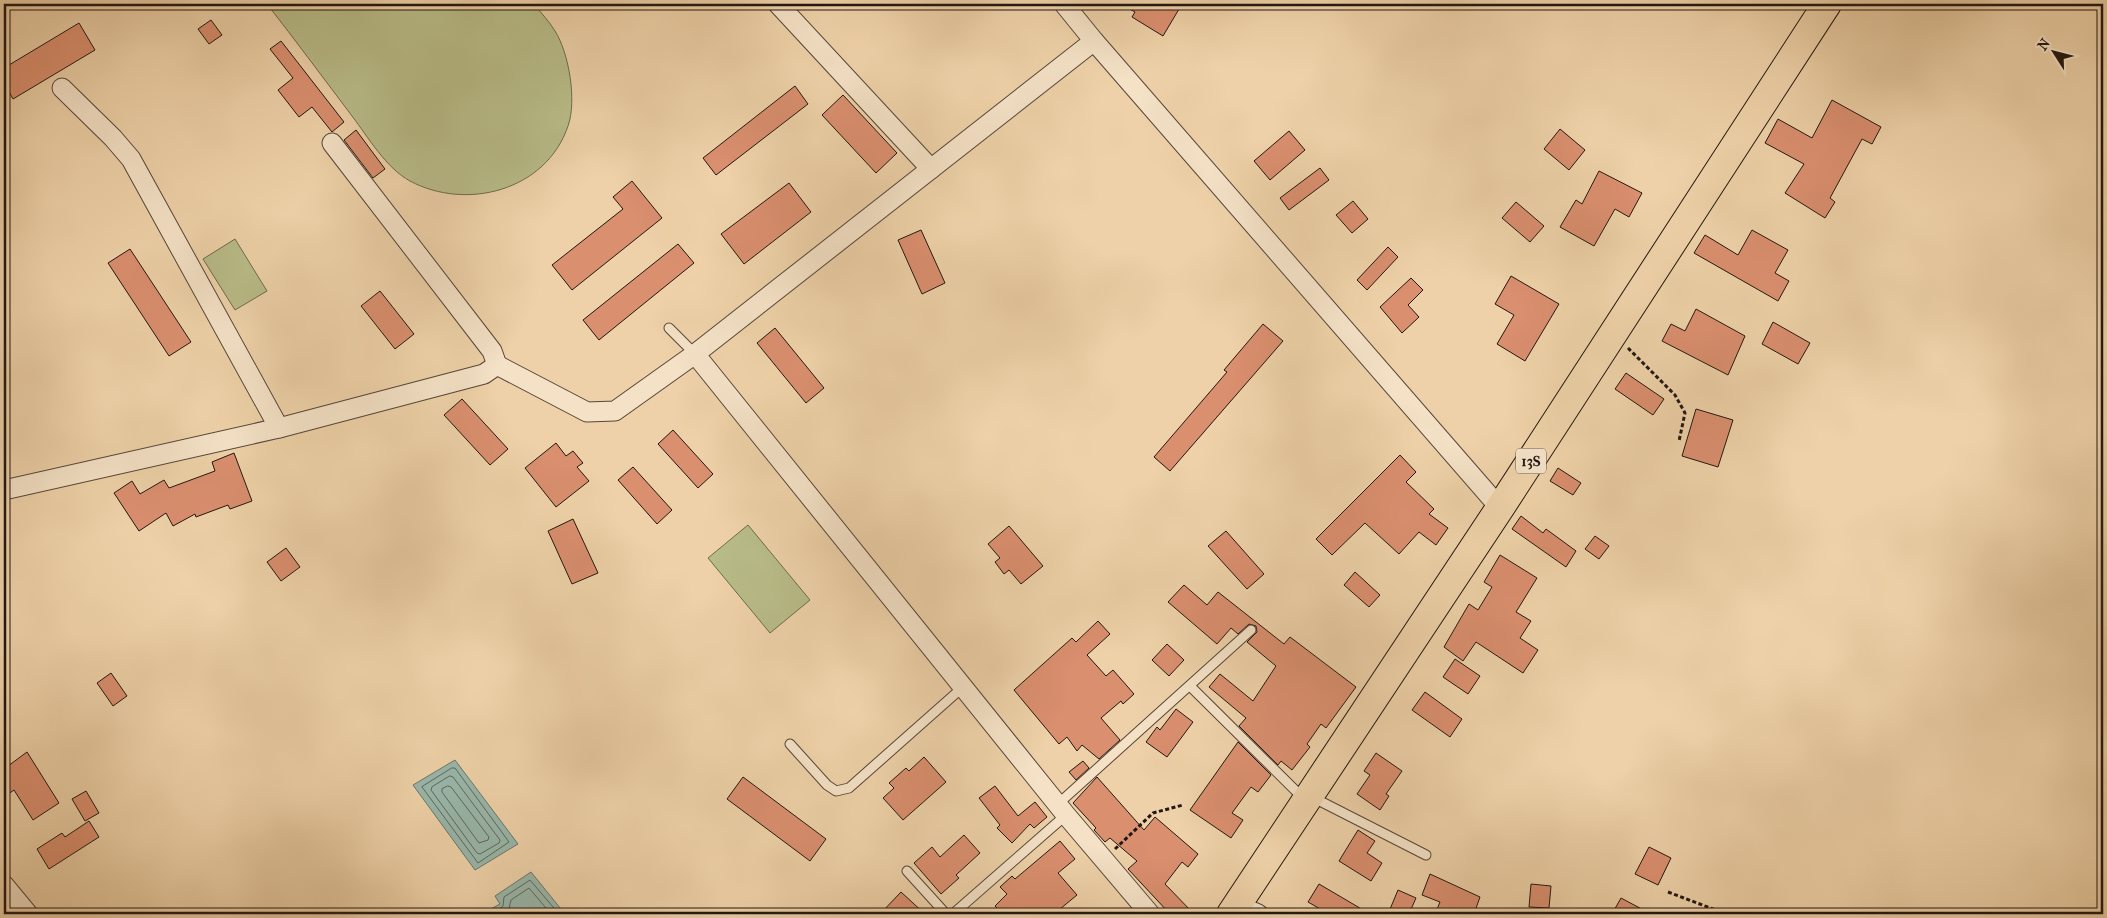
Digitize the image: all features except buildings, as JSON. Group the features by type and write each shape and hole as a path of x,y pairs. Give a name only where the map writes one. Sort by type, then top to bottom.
{"highway":[{"name":"13S","path":"1242,911 1308,798 1500,508 1827,4"}],"street":[{"path":"778,4 931,169"},
{"path":"1064,4 1094,41 1500,508"},
{"path":"332,143 492,351 497,365 587,412 615,411 695,354 1094,41"},
{"path":"62,88 132,159 279,428"},
{"path":"695,354 1062,809 1150,914"},
{"path":"4,490 279,428 484,374 497,365"},
{"path":"4,885 28,914"}],"lane":[{"path":"669,328 695,354"},
{"path":"953,914 1190,686 1251,630"},
{"path":"1190,686 1308,798 1426,854"},
{"path":"790,744 827,785 836,791 849,788 964,687"},
{"path":"907,871 946,914"}],"path":[{"path":"1613,334 1675,395 1685,414 1679,441"},
{"path":"1104,860 1153,813 1183,805"},
{"path":"1668,892 1714,909 1720,914"}],"green space":[{"path":"267,4 534,4 555,31 568,64 572,104 568,126 557,148 542,166 523,180 502,189 479,194 455,194 432,190 410,181 385,160"},
{"path":"235,239 267,291 235,310 203,259"},
{"path":"748,525 810,600 770,633 708,558"}],"water":[{"path":"455,760 518,844 475,870 413,785"},
{"path":"531,872 565,914 490,914 489,910 500,904 495,896"}]}
